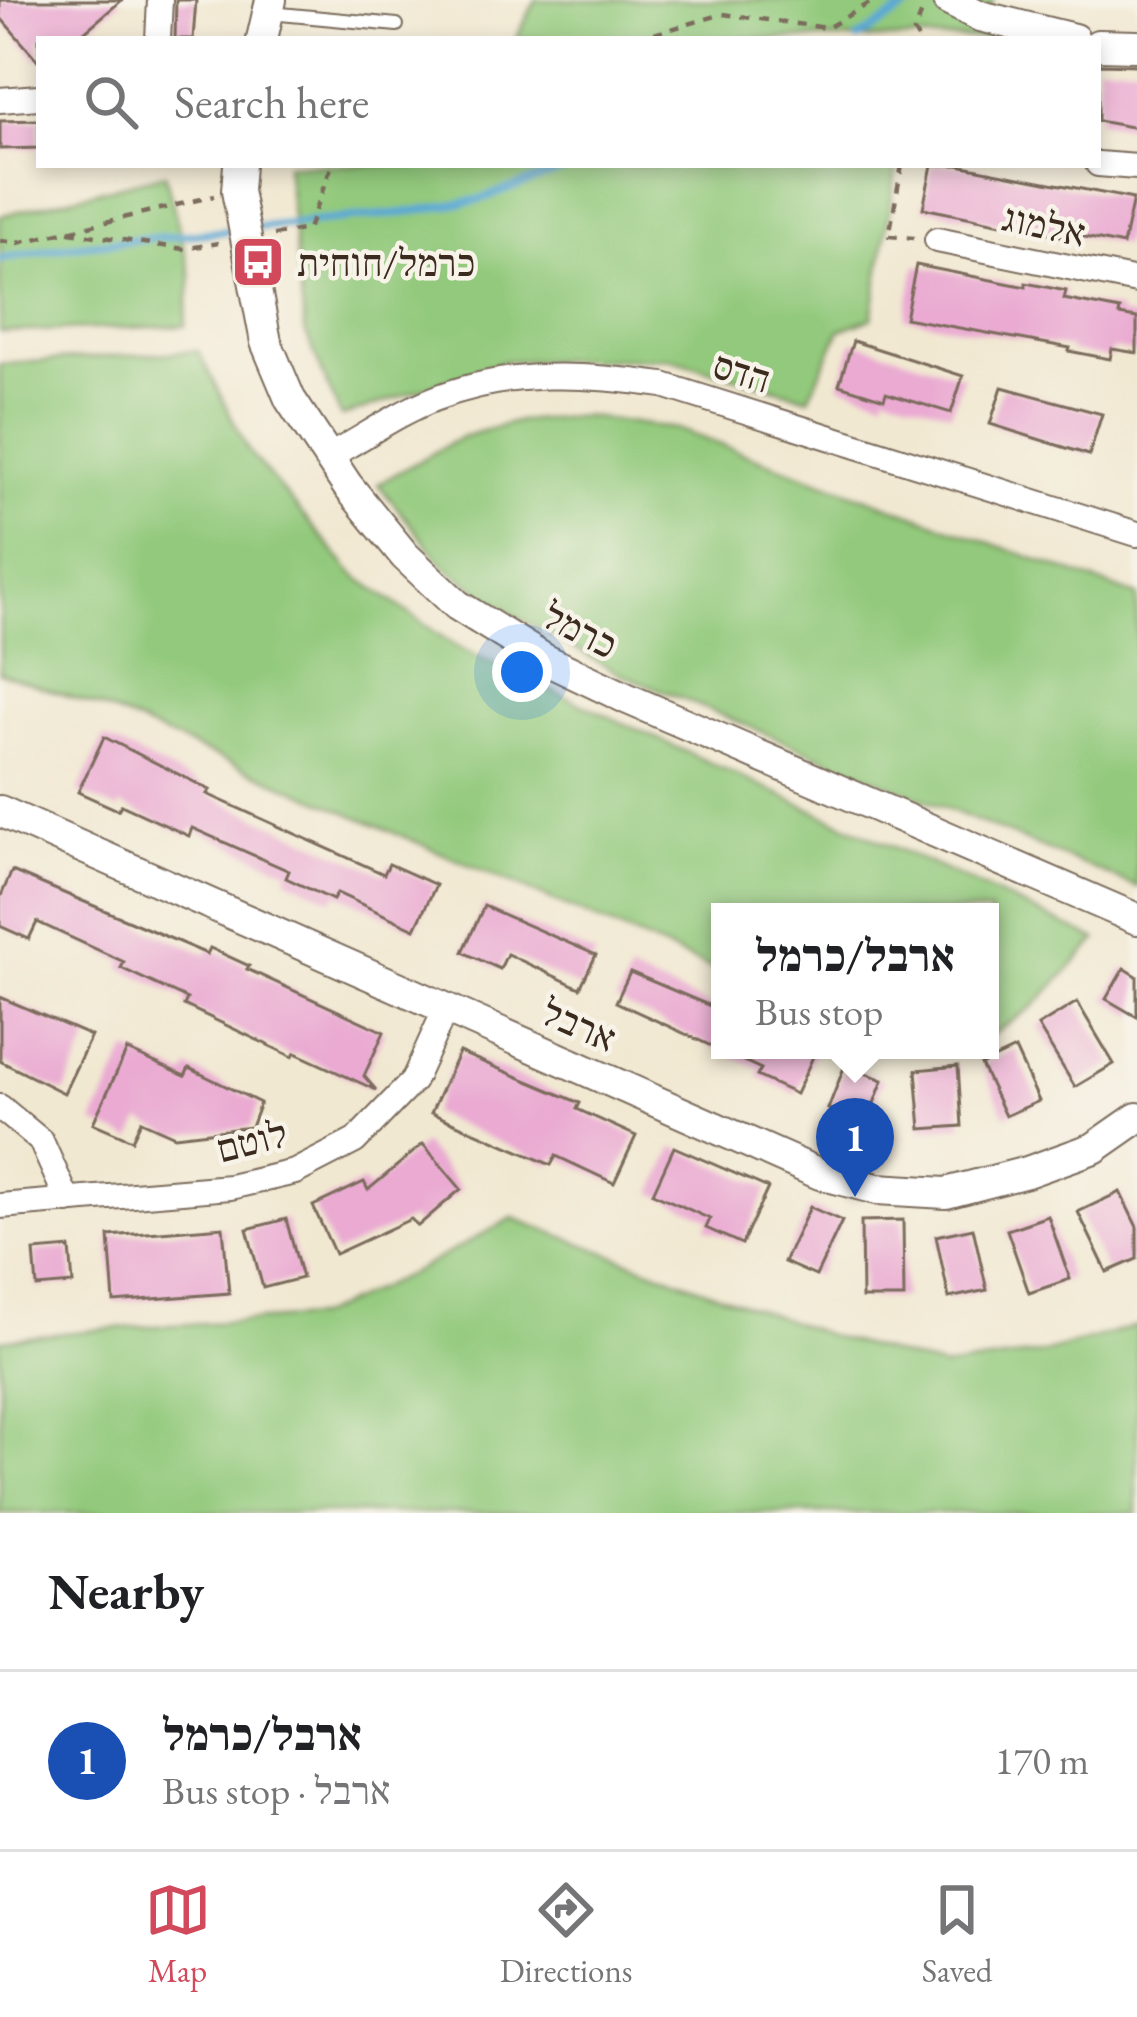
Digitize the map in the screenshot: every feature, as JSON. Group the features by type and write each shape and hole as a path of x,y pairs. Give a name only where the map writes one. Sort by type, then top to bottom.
{"street":[{"path":"158,36 160,0"},
{"path":"948,0 980,16 1062,36"},
{"path":"1101,45 1137,46"},
{"path":"0,100 36,98"},
{"path":"1101,164 1137,167"},
{"name":"כרמל","path":"238,178 266,341 290,399 347,485 422,572 458,605 544,659 1137,919"},
{"name":"אלמוג","path":"937,240 1137,281"},
{"name":"הדס","path":"328,457 434,399 509,379 586,374 663,385 1137,534"},
{"name":"ארבל","path":"0,812 820,1174 877,1189 946,1192 1027,1172 1094,1148 1137,1118"},
{"name":"לוטם","path":"0,1206 230,1187 295,1172 355,1142 413,1081 446,1008"},
{"path":"0,1107 41,1141 68,1201"}],"lane":[{"path":"267,17 398,25"}],"path":[{"path":"647,36 723,14 827,28 875,0"},
{"path":"916,36 916,22 929,0"},
{"path":"268,236 308,230 331,168"},
{"path":"901,168 889,236 937,240"},
{"path":"0,241 18,243 64,232 238,178"},
{"path":"64,232 184,249 224,242"}],"green space":[{"path":"536,0 993,0 987,36 518,36"},
{"path":"286,168 897,168 872,318 840,330 809,398 669,358 505,361 341,417 305,331"},
{"path":"165,174 191,276 185,326 0,332 0,216"},
{"path":"198,351 249,452 353,574 455,646 1097,940 1034,1006 999,1030 999,903 711,903 711,968 103,708 0,673 0,364"},
{"path":"584,416 677,429 1137,596 1137,887 617,672 519,618 445,567 378,484 462,437 519,421"},
{"path":"513,1218 827,1335 943,1368 1044,1353 1137,1326 1137,1513 0,1513 0,1340 316,1317 410,1274"}],"building":[{"path":"0,0 122,0 80,36 36,36 36,59 0,17"},
{"path":"176,0 196,0 193,36 175,36"},
{"path":"1101,64 1137,65 1137,128 1101,122"},
{"path":"36,120 36,148 0,149 0,121"},
{"path":"931,168 973,168 1133,199 1123,245 923,208"},
{"path":"916,265 1066,291 1064,299 1120,310 1119,315 1137,318 1137,353 1112,349 1110,359 905,318"},
{"path":"853,341 963,376 951,413 886,393 884,399 839,385"},
{"path":"1002,387 1102,414 1089,455 990,424"},
{"path":"104,737 210,790 207,794 384,874 389,864 436,885 415,929 337,893 333,900 286,878 289,871 192,828 189,836 121,805 118,810 78,792"},
{"path":"12,871 207,954 210,948 384,1032 364,1076 376,1090 184,1005 187,999 121,968 124,962 37,922 29,939 0,926 0,898"},
{"path":"484,906 596,955 580,988 507,954 500,969 463,952"},
{"path":"1124,968 1137,976 1137,1017 1106,999"},
{"path":"630,972 711,1006 711,1046 616,1002"},
{"path":"0,997 91,1036 64,1093 0,1061"},
{"path":"1077,1002 1114,1064 1075,1087 1038,1026"},
{"path":"1015,1049 1039,1101 1005,1116 981,1065"},
{"path":"127,1050 185,1076 189,1068 260,1103 251,1127 175,1136 141,1121 132,1140 93,1123"},
{"path":"459,1052 580,1103 577,1109 636,1136 614,1183 556,1156 551,1165 431,1113"},
{"path":"739,1059 812,1059 796,1094 757,1076 761,1069"},
{"path":"845,1065 883,1080 866,1124 828,1109"},
{"path":"958,1066 962,1126 921,1129 916,1070"},
{"path":"423,1144 461,1189 418,1226 411,1219 335,1254 313,1206 364,1182 368,1190"},
{"path":"674,1147 768,1188 742,1244 706,1228 710,1219 653,1193"},
{"path":"1120,1192 1137,1227 1137,1259 1107,1272 1078,1212"},
{"path":"810,1207 842,1221 816,1276 784,1262"},
{"path":"1048,1216 1070,1279 1029,1293 1007,1230"},
{"path":"286,1219 302,1278 263,1288 247,1229"},
{"path":"903,1220 904,1298 862,1298 861,1221"},
{"path":"223,1227 229,1293 114,1302 109,1236"},
{"path":"973,1228 987,1290 949,1298 936,1236"},
{"path":"70,1248 73,1284 37,1287 34,1251"}],"waterway":[{"path":"863,36 919,0"},
{"path":"251,228 404,213 478,200 569,168"},
{"path":"0,259 70,246 237,230"}],"place":[{"name":"כרמל/חוחית","path":"258,262"},
{"name":"ארבל/כרמל","path":"855,1197"}]}
